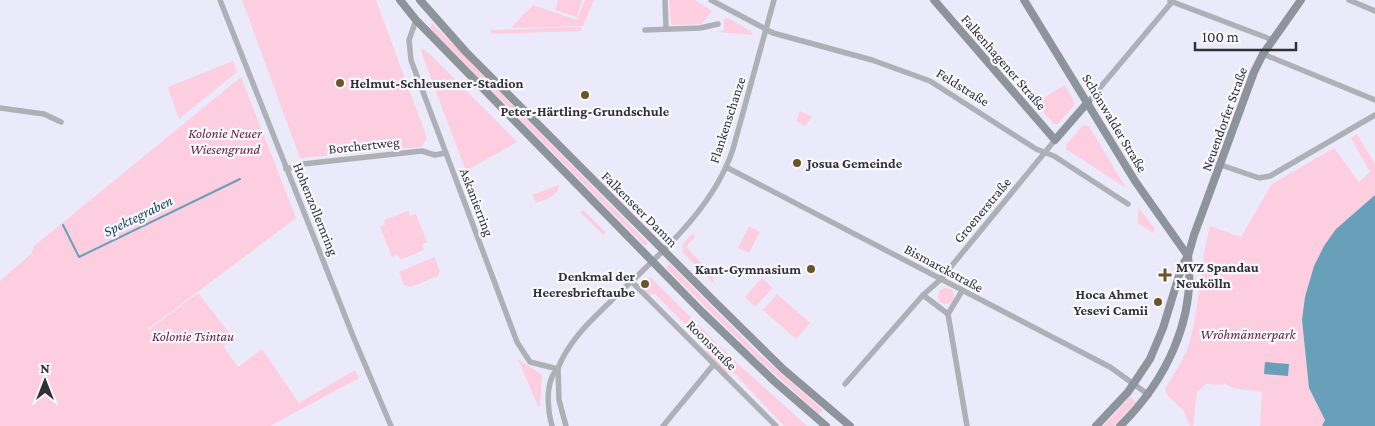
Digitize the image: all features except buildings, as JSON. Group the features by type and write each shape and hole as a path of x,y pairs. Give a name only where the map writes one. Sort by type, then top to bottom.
{"main road":[{"name":"Falkenseer Damm","path":"400,0 416,20 652,261 767,375 826,426"},
{"name":"Falkenseer Damm","path":"420,0 466,52 783,369 850,426"},
{"name":"Falkenhagener Straße","path":"934,0 1055,140"},
{"name":"Schönwalder Straße","path":"1024,0 1088,102 1135,182 1188,256"},
{"name":"Neuendorfer Straße","path":"1096,426 1135,384 1154,351 1254,72 1263,54 1301,0"},
{"path":"416,20 426,8"},
{"path":"1055,140 1088,102"},
{"name":"Neuendorfer Straße","path":"1120,426 1149,395 1174,349 1189,291 1188,256"},
{"path":"1175,288 1189,291"}],"street":[{"name":"Hohenzollernring","path":"220,0 286,169 391,426"},
{"path":"665,0 666,28"},
{"name":"Feldstraße","path":"710,0 718,2 767,31 874,60 930,81 1036,149 1046,152 1128,204"},
{"name":"Flankenschanze","path":"552,426 549,390 552,376 558,369 566,350 578,334 696,215 726,167 733,149 767,31 774,0"},
{"path":"1349,0 1375,11"},
{"path":"1088,102 1170,1 1273,40"},
{"name":"Askanierring","path":"416,20 411,30 408,51 517,342 530,362 558,369"},
{"path":"645,30 700,28 718,24"},
{"path":"1263,54 1375,100"},
{"path":"0,108 44,114 60,122"},
{"path":"1220,165 1259,178 1270,176 1375,115"},
{"name":"Groenerstraße","path":"845,384 923,295 940,280 1055,140"},
{"name":"Borchertweg","path":"286,169 303,164 422,151 435,155 445,153"},
{"name":"Bismarckstraße","path":"726,167 962,292 1099,360 1149,395"},
{"name":"Roonstraße","path":"631,281 776,426"},
{"path":"962,292 948,314 967,426"},
{"path":"923,295 948,314"},
{"path":"662,426 714,364"},
{"name":"Flankenschanze","path":"558,369 561,413 566,426"},
{"path":"550,417 561,413"}],"green space":[{"name":"Helmut-Schleusener-Stadion","path":"242,0 376,0 427,138 421,147 300,158"},
{"path":"558,0 582,0 577,17 555,10"},
{"path":"585,0 594,0 583,26 511,28 533,5 577,20"},
{"path":"669,0 695,0 712,11 701,24 673,25 671,23"},
{"path":"728,18 751,31 753,35 717,32 724,30 724,20"},
{"path":"432,23 648,243 645,246 430,28"},
{"path":"581,27 581,31 491,34 491,30"},
{"path":"423,49 517,142 466,171 424,60 421,50"},
{"path":"233,61 237,72 179,119 168,87"},
{"path":"241,77 296,218 148,329 152,333 150,329 198,293 234,339 223,346 238,367 262,349 299,403 355,370 359,378 270,426 0,426 0,281 31,254 34,246"},
{"path":"1065,85 1075,104 1058,124 1054,124 1038,104 1039,101"},
{"path":"800,111 812,117 805,126 796,121"},
{"path":"1083,125 1089,126 1126,188 1066,149 1066,145"},
{"name":"Wröhmännerpark","path":"1357,134 1375,164 1375,195 1336,229 1302,320 1309,388 1325,420 1322,426 1260,426 1262,392 1233,388 1224,383 1223,385 1206,384 1197,392 1193,426 1190,426 1183,410 1168,396 1165,389 1183,358 1191,337 1210,226 1241,237 1272,184 1334,148 1359,182 1370,172 1351,138"},
{"path":"559,185 554,195 536,203 532,195"},
{"path":"1138,207 1155,229 1153,233 1138,223"},
{"path":"583,210 606,233 603,235 580,212"},
{"path":"408,211 410,216 416,214 427,242 422,245 424,250 400,260 398,255 392,257 380,227 385,225 384,220"},
{"path":"749,226 760,232 749,253 738,248"},
{"path":"693,233 695,237 686,247 710,272 716,285 682,252 683,244"},
{"path":"434,257 440,271 438,276 411,287 404,285 399,272"},
{"path":"670,264 759,354 823,410 819,414 756,357 666,268"},
{"path":"650,277 738,364 807,426 784,426 734,373 726,373 706,353 706,345 655,294 647,295 640,287"},
{"path":"762,278 773,288 755,307 745,297"},
{"path":"946,288 954,296 946,304 938,296"},
{"path":"777,294 810,323 796,339 763,310"},
{"path":"518,359 542,375 540,406 538,406"},
{"path":"1130,397 1136,402 1114,426 1103,426"}],"water":[{"path":"1375,195 1375,426 1322,426 1325,420 1309,388 1302,320 1305,297 1314,266 1324,246 1336,229"},
{"path":"1265,362 1289,364 1288,376 1264,374"}],"waterway":[{"name":"Spektegraben","path":"63,225 79,257 240,179"}],"place":[{"name":"Helmut-Schleusener-Stadion","path":"340,83"},
{"name":"Peter-Härtling-Grundschule","path":"585,95"},
{"name":"Josua Gemeinde","path":"797,163"},
{"name":"Kant-Gymnasium","path":"811,269"},
{"name":"MVZ Spandau Neukölln","path":"1165,275"},
{"name":"Denkmal der Heeresbrieftaube","path":"645,284"},
{"name":"Hoca Ahmet Yesevi Camii","path":"1158,302"}],"park label":[{"name":"Kolonie Neuer Wiesengrund","path":"225,142"},
{"name":"Kolonie Tsintau","path":"193,336"}]}
